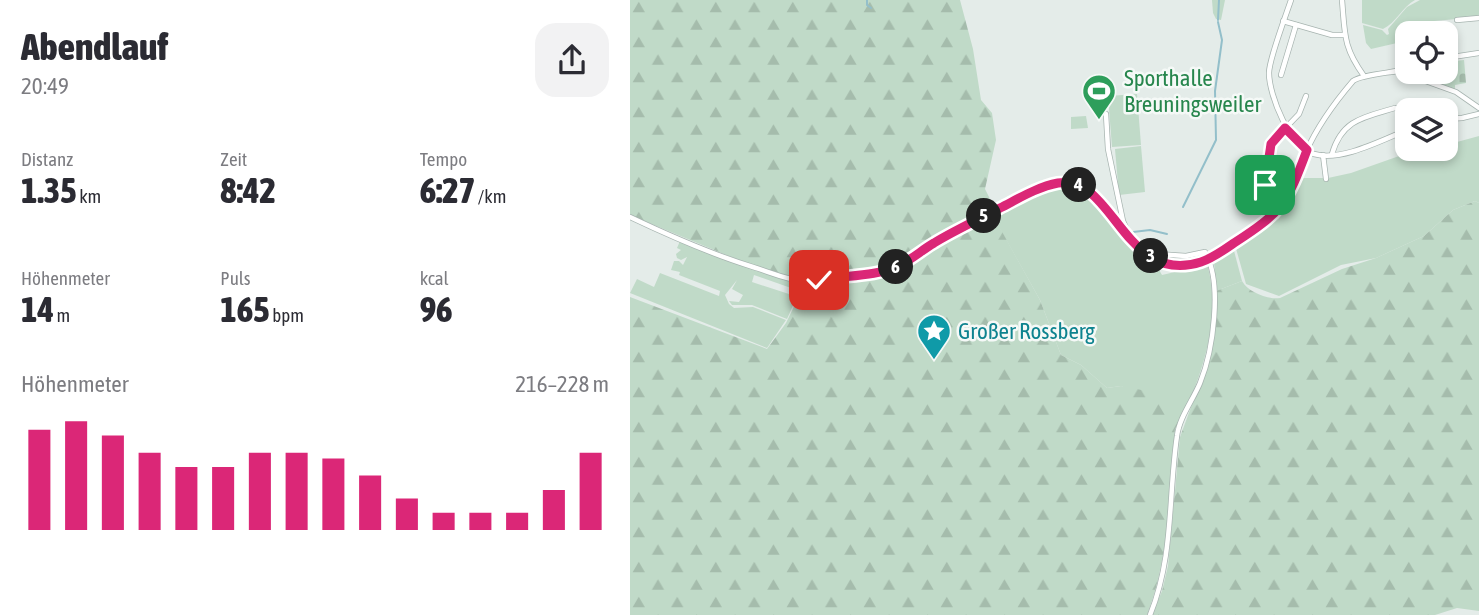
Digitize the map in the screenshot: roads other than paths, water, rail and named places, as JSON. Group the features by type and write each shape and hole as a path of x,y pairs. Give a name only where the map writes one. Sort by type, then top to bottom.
{"street":[{"path":"1291,0 1269,72 1285,128 1307,150 1316,155 1361,150 1395,135"},
{"path":"1342,0 1343,35 1353,61 1364,76"},
{"path":"1457,20 1479,18"},
{"path":"1283,21 1332,35 1343,35"},
{"path":"1281,75 1296,25"},
{"path":"1458,56 1479,53"},
{"path":"630,217 740,263 789,279 810,281 895,267 933,243 1025,195 1049,185 1071,182 1084,188 1104,205 1127,237 1143,251 1158,260 1180,264 1198,263 1264,223 1277,211 1293,189 1307,150 1344,92 1356,79 1395,72"},
{"path":"1431,84 1456,92 1479,108"},
{"path":"1267,169 1256,190 1258,194 1263,192 1267,169 1271,143 1299,114 1306,96"},
{"path":"1332,154 1344,131 1353,121 1395,108"},
{"path":"1106,114 1108,149 1124,224 1136,241 1163,256 1190,255 1203,251 1208,259 1214,298 1211,339 1200,382 1177,433 1165,566 1150,615"},
{"path":"1458,117 1479,114"},
{"path":"1323,155 1326,178"}],"waterway":[{"path":"867,0 867,5 871,8"},
{"path":"1218,20 1219,0"},
{"path":"1183,207 1216,140 1215,91 1222,40 1218,22"},
{"path":"1133,232 1150,230 1167,234"}],"place":[{"name":"Sporthalle Breuningsweiler","path":"1099,121"},
{"name":"Großer Rossberg","path":"934,361"}]}
